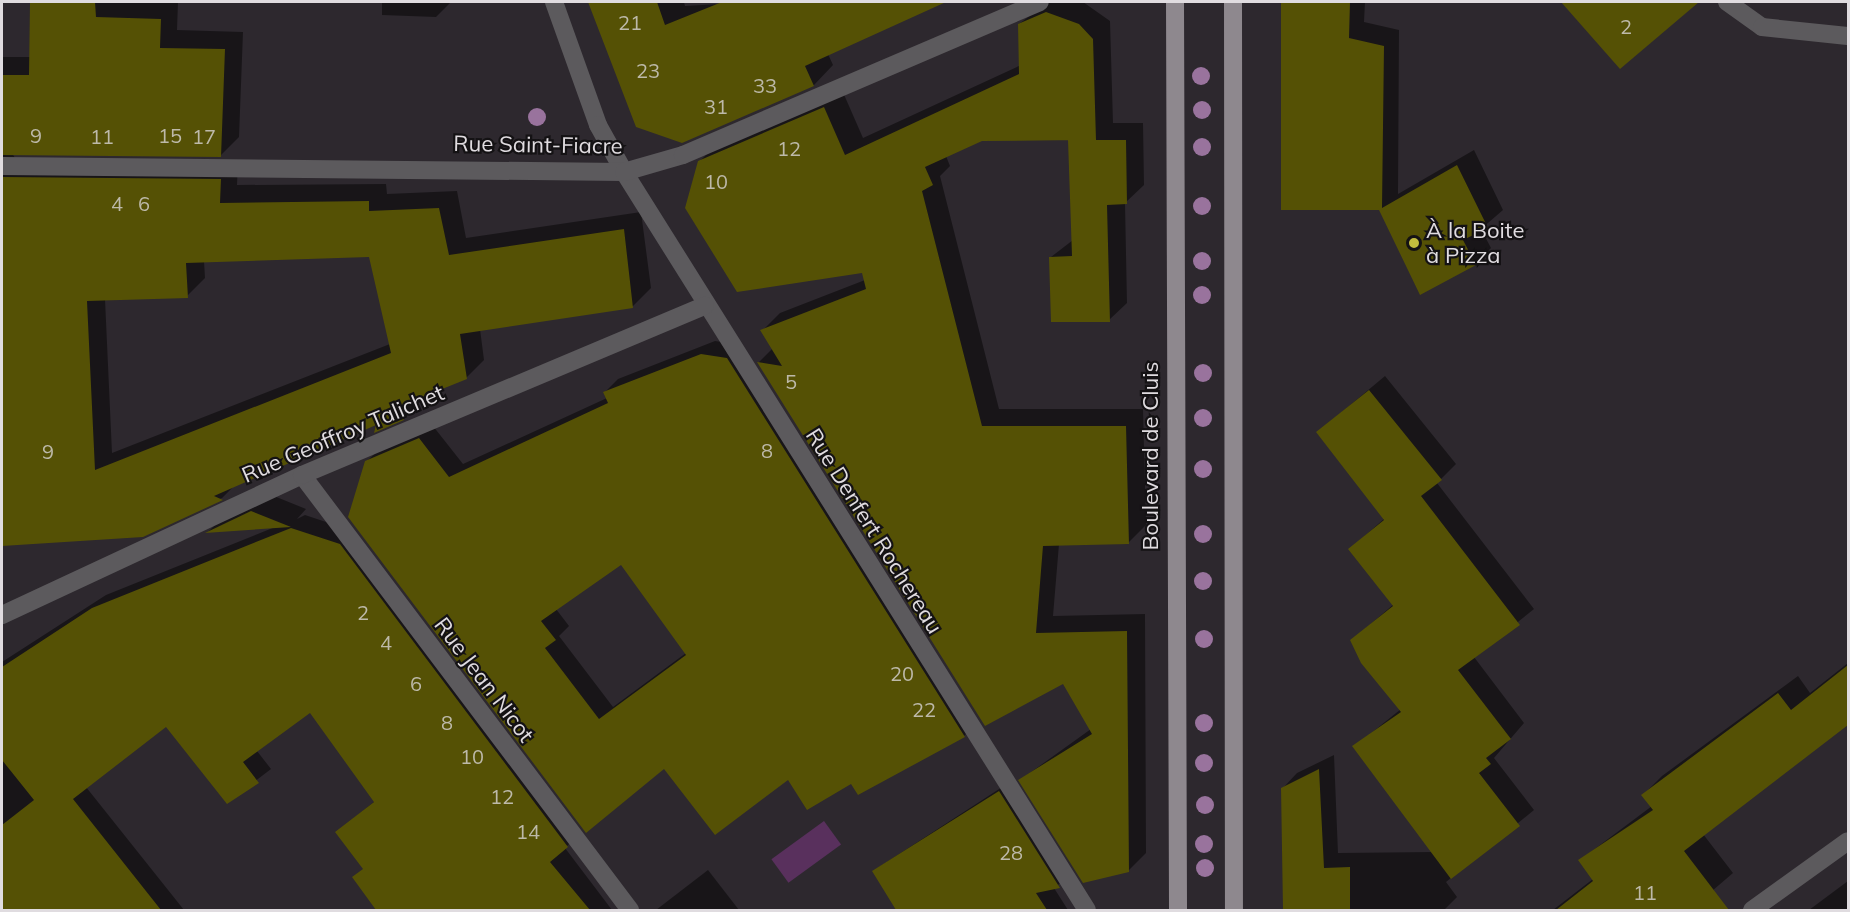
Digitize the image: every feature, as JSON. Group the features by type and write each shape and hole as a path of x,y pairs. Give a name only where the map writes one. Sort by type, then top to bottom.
{"main road":[{"name":"Boulevard de Cluis","path":"1174,2 1178,910"},
{"path":"1233,2 1234,910"}],"street":[{"name":"Rue Denfert Rochereau","path":"554,2 598,125 624,172 705,306 1088,910"},
{"name":"Rue Saint-Fiacre","path":"2,166 624,172 683,155 1040,2"},
{"path":"1727,2 1762,27 1848,36"},
{"name":"Rue Geoffroy Talichet","path":"2,615 302,476 705,306"},
{"name":"Rue Jean Nicot","path":"302,476 630,910"},
{"path":"1752,910 1848,840"}],"shaded area":[{"path":"824,821 841,844 788,883 771,859"}],"building":[{"path":"30,2 95,2 96,17 161,19 160,48 225,49 221,157 2,155 2,75 29,75"},
{"path":"588,2 657,2 665,25 722,2 946,2 805,66 814,86 682,143 636,127"},
{"path":"1281,2 1350,2 1349,38 1384,46 1382,208 1457,165 1488,228 1463,240 1476,265 1420,295 1379,210 1281,210"},
{"path":"1561,2 1699,2 1620,69"},
{"path":"1046,12 1079,24 1093,39 1096,140 1126,140 1127,204 1107,205 1110,322 1051,322 1049,257 1072,256 1068,140 982,141 925,167 933,185 922,191 982,426 1126,426 1129,544 1043,546 1036,633 1127,631 1129,872 1083,883 1018,780 1092,734 1063,684 985,726 757,362 782,366 760,330 866,289 862,273 737,292 685,208 698,161 824,107 845,155 1019,74 1018,24"},
{"path":"2,177 221,179 220,203 369,201 369,211 439,208 449,255 624,229 633,308 460,334 467,379 395,408 404,420 374,433 376,425 214,496 223,500 143,537 2,546","holes":["369,257 391,353 95,470 87,301 188,298 186,263"]},
{"path":"701,354 727,358 965,737 858,795 851,784 807,810 788,780 715,835 664,769 586,833 348,517 365,461 419,438 449,477 608,403 603,392","holes":["621,565 686,655 599,719 545,648 556,640 541,621"]},
{"path":"1369,390 1442,480 1421,496 1520,625 1458,670 1511,739 1486,758 1491,764 1479,773 1520,826 1451,879 1352,746 1401,712 1361,663 1350,640 1393,606 1348,549 1384,520 1316,432"},
{"path":"251,511 291,527 205,533"},
{"path":"291,528 340,544 568,847 550,862 590,910 376,910 352,877 363,869 335,832 374,802 310,713 243,762 259,783 227,804 166,727 73,799 161,910 2,910 2,825 34,800 2,760 2,667 92,608"},
{"path":"1848,665 1848,725 1684,851 1729,910 1556,910 1593,881 1578,860 1653,810 1641,795 1778,693 1791,710"},
{"path":"1319,769 1324,868 1350,867 1350,910 1283,910 1281,788"},
{"path":"999,791 1060,888 1036,893 1047,910 896,910 872,871"}],"place":[{"name":"À la Boite à Pizza","path":"1414,243"}]}
